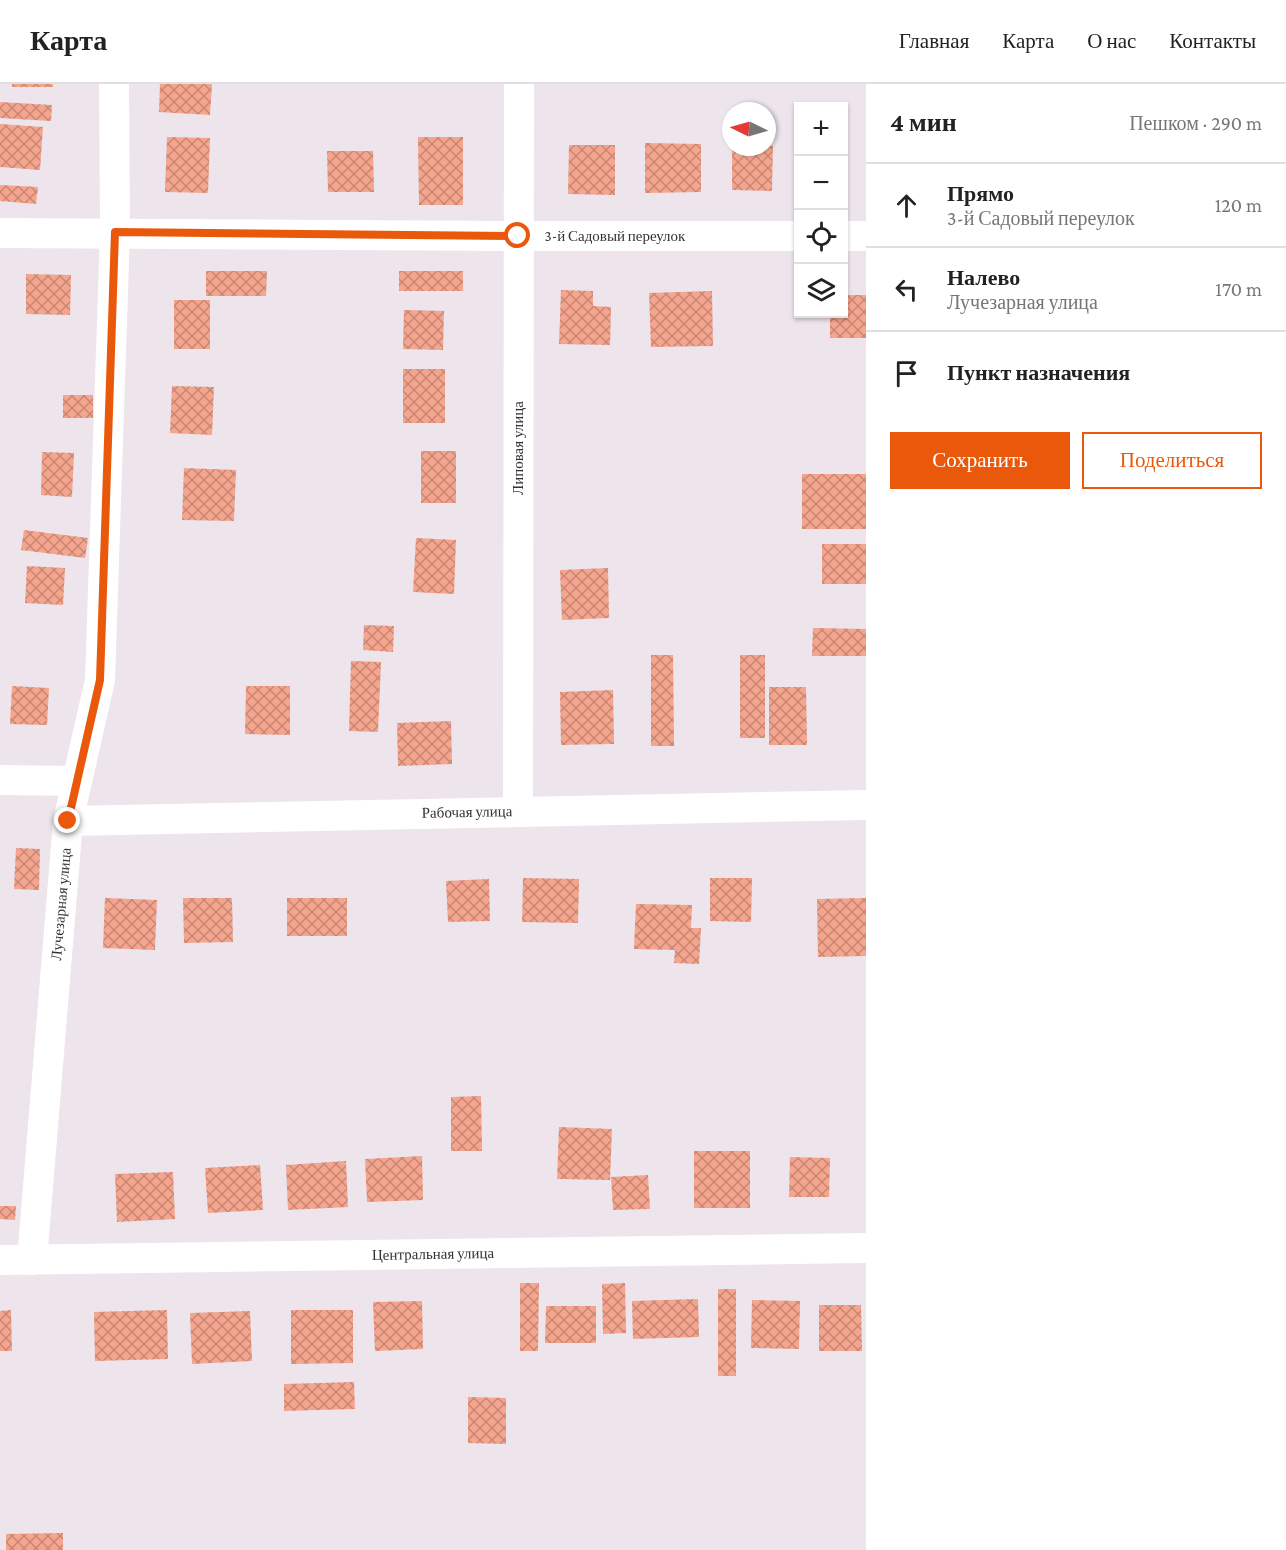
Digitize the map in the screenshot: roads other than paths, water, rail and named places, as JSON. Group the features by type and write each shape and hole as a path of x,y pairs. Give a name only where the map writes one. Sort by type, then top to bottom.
{"street":[{"name":"Лучезарная улица","path":"32,1260 68,821 100,680 115,232 114,84"},
{"name":"Липовая улица","path":"518,811 519,84"},
{"name":"3-й Садовый переулок","path":"0,233 794,236"},
{"path":"848,236 866,236"},
{"path":"0,780 77,781"},
{"name":"Рабочая улица","path":"68,821 866,805"},
{"name":"Центральная улица","path":"0,1260 866,1248"}]}
